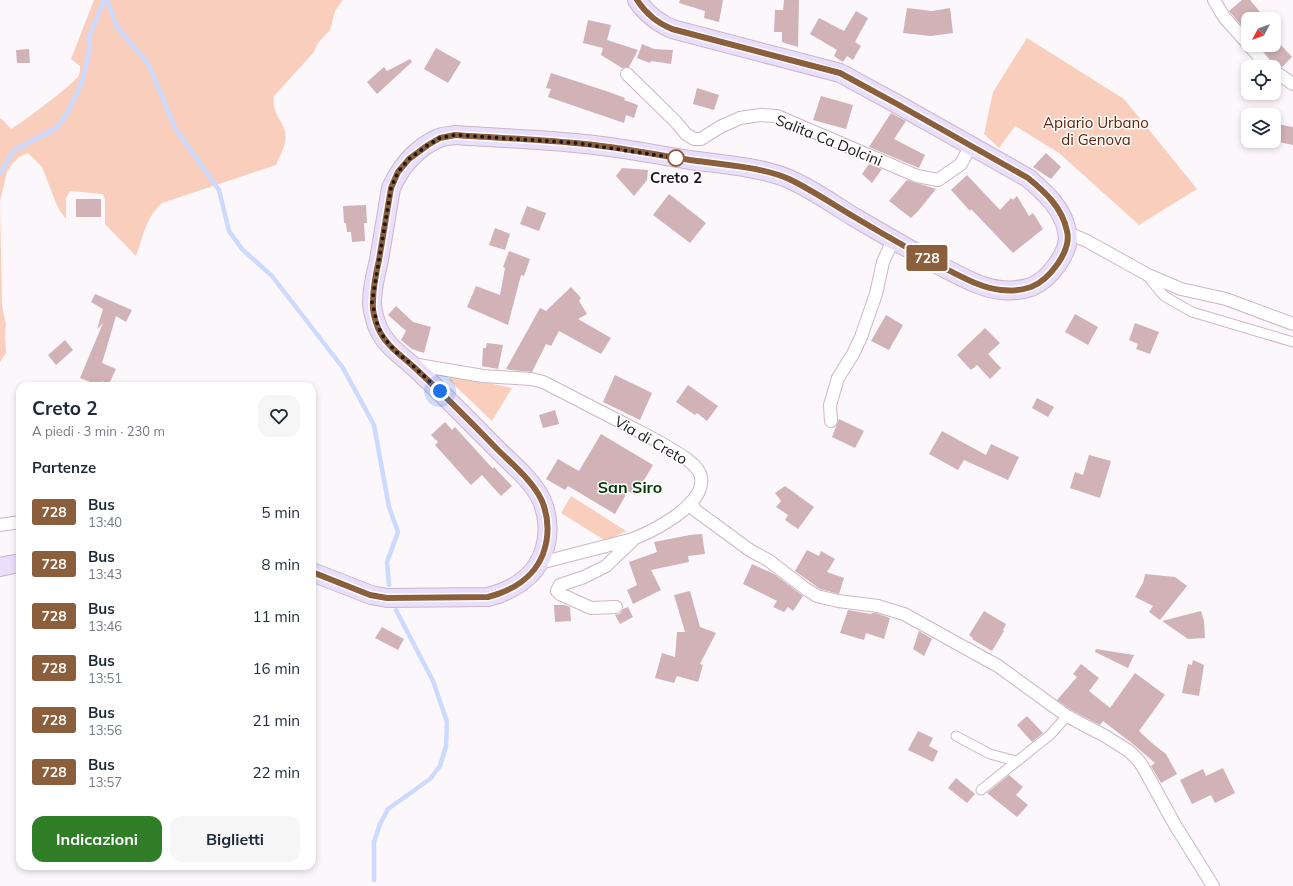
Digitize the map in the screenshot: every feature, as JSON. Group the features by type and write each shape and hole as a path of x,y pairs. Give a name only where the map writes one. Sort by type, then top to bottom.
{"main road":[{"path":"637,0 648,14 672,29 840,73 1028,178 1044,191 1055,204 1063,217 1068,233"},
{"name":"Via di Creto","path":"316,574 370,595 387,598 488,597 501,593 518,584 535,569 540,562 546,545 548,534 546,514 537,492 514,466 449,400 395,351 384,338 378,327 372,302 391,188 398,172 409,159 440,138 455,135 576,143 775,174 812,192 893,240 967,279 984,287 1002,290 1016,290 1031,287 1048,276 1063,254 1068,233"},
{"path":"0,567 16,564"}],"street":[{"path":"1214,0 1224,17 1241,37"},
{"path":"1254,52 1262,60"},
{"name":"Salita Ca Dolcini","path":"627,74 676,122 686,134 694,139 701,139 720,127 740,118 768,115 777,116 917,176 938,180 961,164 971,145"},
{"path":"1281,76 1293,84"},
{"path":"1068,233 1148,275 1180,289 1226,299 1293,324"},
{"path":"831,421 830,405 838,378 853,354 861,336 876,294 883,262 893,240"},
{"path":"1148,275 1153,284 1164,296 1192,312 1293,342"},
{"name":"Via di Creto","path":"411,364 483,376 531,379 543,382 658,442 689,461 697,469 701,477 700,487 691,502 672,519 646,534 633,539 540,562"},
{"path":"691,502 695,510 751,551 768,560 817,596 838,601 878,606 904,614 998,666 1067,716 1113,741 1129,752 1138,760 1213,886"},
{"path":"0,525 16,523"},
{"path":"616,607 592,608 560,594 557,591 560,585 584,577 606,566 633,539"},
{"path":"981,790 1050,735 1067,716"},
{"path":"956,736 990,754 1016,761"}],"green space":[{"path":"94,0 343,0 335,11 330,30 318,43 314,52 274,96 275,111 286,135 283,148 276,165 162,203 149,221 136,256 105,224 105,200 103,194 70,191 66,198 66,219 56,203 42,167 28,153 19,157 7,172 0,201 0,118 11,129 48,103 76,79 79,74 80,66 71,59"},
{"name":"Apiario Urbano di Genova","path":"1027,38 1124,99 1197,189 1139,225 1059,153 1015,126 999,148 984,134 993,92"},
{"path":"0,201 2,306 6,325 6,353 0,362"},
{"path":"450,375 512,388 492,421 449,380"},
{"path":"571,496 626,531 606,541 561,513"}],"building":[{"path":"680,0 723,0 719,22 704,18 705,11 679,3"},
{"path":"784,0 799,0 798,47 782,42 782,32 774,32 775,10 783,10"},
{"path":"1242,0 1250,0 1260,12 1241,12 1241,25 1229,11"},
{"path":"907,8 932,11 950,8 953,33 931,36 903,33"},
{"path":"856,11 868,18 855,42 861,46 853,60 847,56 843,62 834,56 837,50 810,34 819,18 844,31"},
{"path":"588,20 611,25 607,40 638,50 629,67 622,68 601,55 603,48 583,43"},
{"path":"642,44 654,49 673,50 671,64 651,61 650,63 637,58"},
{"path":"1281,45 1292,57 1282,67 1281,60 1271,60 1265,52 1281,52"},
{"path":"436,48 461,62 448,83 424,69"},
{"path":"29,49 30,63 17,63 16,50"},
{"path":"410,59 412,62 377,94 367,82 384,67 387,71"},
{"path":"551,73 609,92 638,105 634,118 626,115 624,123 548,97 551,89 546,88"},
{"path":"697,88 719,95 714,110 693,104"},
{"path":"821,96 853,105 846,129 813,120"},
{"path":"891,113 906,121 894,139 925,155 919,168 869,147"},
{"path":"1281,125 1293,127 1293,145 1281,142"},
{"path":"1046,153 1061,167 1051,179 1033,167"},
{"path":"869,164 882,169 872,183 862,174"},
{"path":"622,168 648,170 647,180 634,196 616,176"},
{"path":"967,175 1000,210 1011,198 1013,200 1017,196 1029,216 1033,213 1043,229 1013,253 951,190"},
{"path":"907,180 936,189 911,218 889,201"},
{"path":"669,194 706,223 690,243 653,215"},
{"path":"76,199 101,199 101,217 76,217"},
{"path":"366,205 367,223 364,223 365,241 352,242 351,232 347,232 346,223 344,223 343,206"},
{"path":"527,206 546,213 539,231 520,224"},
{"path":"495,228 510,234 505,250 489,245"},
{"path":"509,251 530,259 524,276 521,275 508,325 467,307 476,286 500,295 505,268 503,267"},
{"path":"571,287 581,298 579,301 587,314 578,319 611,338 601,354 559,331 551,346 546,344 532,372 506,369 540,308 546,311"},
{"path":"95,294 132,310 126,322 116,316 102,363 116,369 110,382 90,382 80,378 103,323 97,329 103,309 91,302"},
{"path":"396,306 413,322 431,327 424,353 412,349 401,340 406,331 388,315"},
{"path":"1075,314 1098,327 1088,345 1065,332"},
{"path":"886,315 903,325 889,350 871,341"},
{"path":"1135,323 1159,332 1150,354 1136,349 1138,344 1129,340"},
{"path":"985,328 1000,343 988,354 1001,368 990,379 977,365 971,370 957,355"},
{"path":"65,340 73,350 56,365 48,355"},
{"path":"487,343 503,345 498,369 482,366 483,348 486,348"},
{"path":"615,375 652,393 640,420 603,402"},
{"path":"688,385 718,406 707,421 697,413 695,415 676,402"},
{"path":"1037,398 1054,407 1048,417 1032,408"},
{"path":"555,410 559,424 543,428 539,415"},
{"path":"839,419 864,431 855,448 832,437"},
{"path":"445,422 452,430 455,427 493,469 494,467 512,486 501,496 482,475 471,485 435,445 438,442 431,435"},
{"path":"942,431 986,455 991,444 1019,457 1008,480 964,460 958,470 929,454"},
{"path":"601,434 653,465 635,495 628,491 615,514 568,486 565,490 546,479 558,459 579,471"},
{"path":"1089,455 1111,461 1100,498 1070,488 1075,472 1083,475"},
{"path":"785,486 814,507 798,529 785,520 788,515 776,507 781,501 775,493"},
{"path":"702,534 705,554 688,556 689,562 651,570 661,590 633,604 627,590 637,585 629,562 657,552 654,542"},
{"path":"807,550 819,556 821,551 835,559 827,572 844,578 839,594 820,589 795,571"},
{"path":"752,564 774,574 803,596 793,611 788,607 784,612 773,607 777,601 743,584"},
{"path":"1145,574 1175,577 1187,586 1160,620 1149,612 1153,606 1135,597 1143,583"},
{"path":"690,591 700,627 716,633 700,664 703,665 698,682 677,676 674,683 655,678 662,653 675,657 677,632 685,632 674,595"},
{"path":"554,605 565,605 570,607 571,621 555,622"},
{"path":"628,607 633,617 620,624 615,615 620,614 623,609"},
{"path":"848,610 871,614 876,613 890,618 884,639 866,633 864,640 840,633"},
{"path":"984,611 1006,624 1003,630 1004,631 992,651 972,639 973,638 969,635"},
{"path":"1201,611 1204,621 1205,638 1188,639 1162,621"},
{"path":"382,627 404,639 398,650 375,638"},
{"path":"919,631 932,639 924,656 913,649"},
{"path":"1096,649 1134,655 1128,668 1095,652"},
{"path":"1193,660 1204,665 1199,696 1182,693 1188,664 1192,665"},
{"path":"1081,664 1099,678 1089,691 1110,708 1135,673 1165,695 1139,731 1166,754 1177,774 1161,783 1151,766 1155,763 1133,744 1103,721 1100,725 1071,710 1057,700 1077,677 1073,674"},
{"path":"1027,716 1043,733 1032,742 1017,725"},
{"path":"918,731 933,738 929,746 938,751 933,762 908,750"},
{"path":"1223,768 1235,793 1215,803 1211,795 1192,804 1180,780 1203,769 1206,776"},
{"path":"1009,775 1023,787 1016,795 1028,805 1017,817 987,793"},
{"path":"956,778 975,794 967,803 948,788"}],"waterway":[{"path":"0,174 13,151 56,128 67,114 82,82 90,47 88,39 104,0"},
{"path":"107,0 117,27 149,65 175,128 219,190 229,231 242,249 272,276 343,368 374,425 389,507 398,532 387,562 389,585"},
{"path":"374,880 374,842 380,824 388,809 430,779 440,766 446,746 447,722 433,681 396,610"}],"bus line":[{"name":"728","path":"316,573 370,595 387,598 488,597 501,593 524,580 540,562 546,545 548,534 546,514 537,492 449,400 395,351 384,338 378,327 372,302 391,188 398,172 409,159 440,138 455,135 576,143 775,174 812,192 926,258 984,287 1002,290 1016,290 1031,287 1048,276 1063,254 1067,244 1068,233 1063,217 1055,204 1044,191 1028,178 840,73 672,29 648,14 637,0"}],"place":[{"name":"Creto 2","path":"676,158"}],"district":[{"name":"San Siro","path":"630,487"}],"route":[{"path":"440,391 395,351 384,338 378,327 372,302 391,188 398,172 409,159 440,138 455,135 576,143 676,158"}]}
